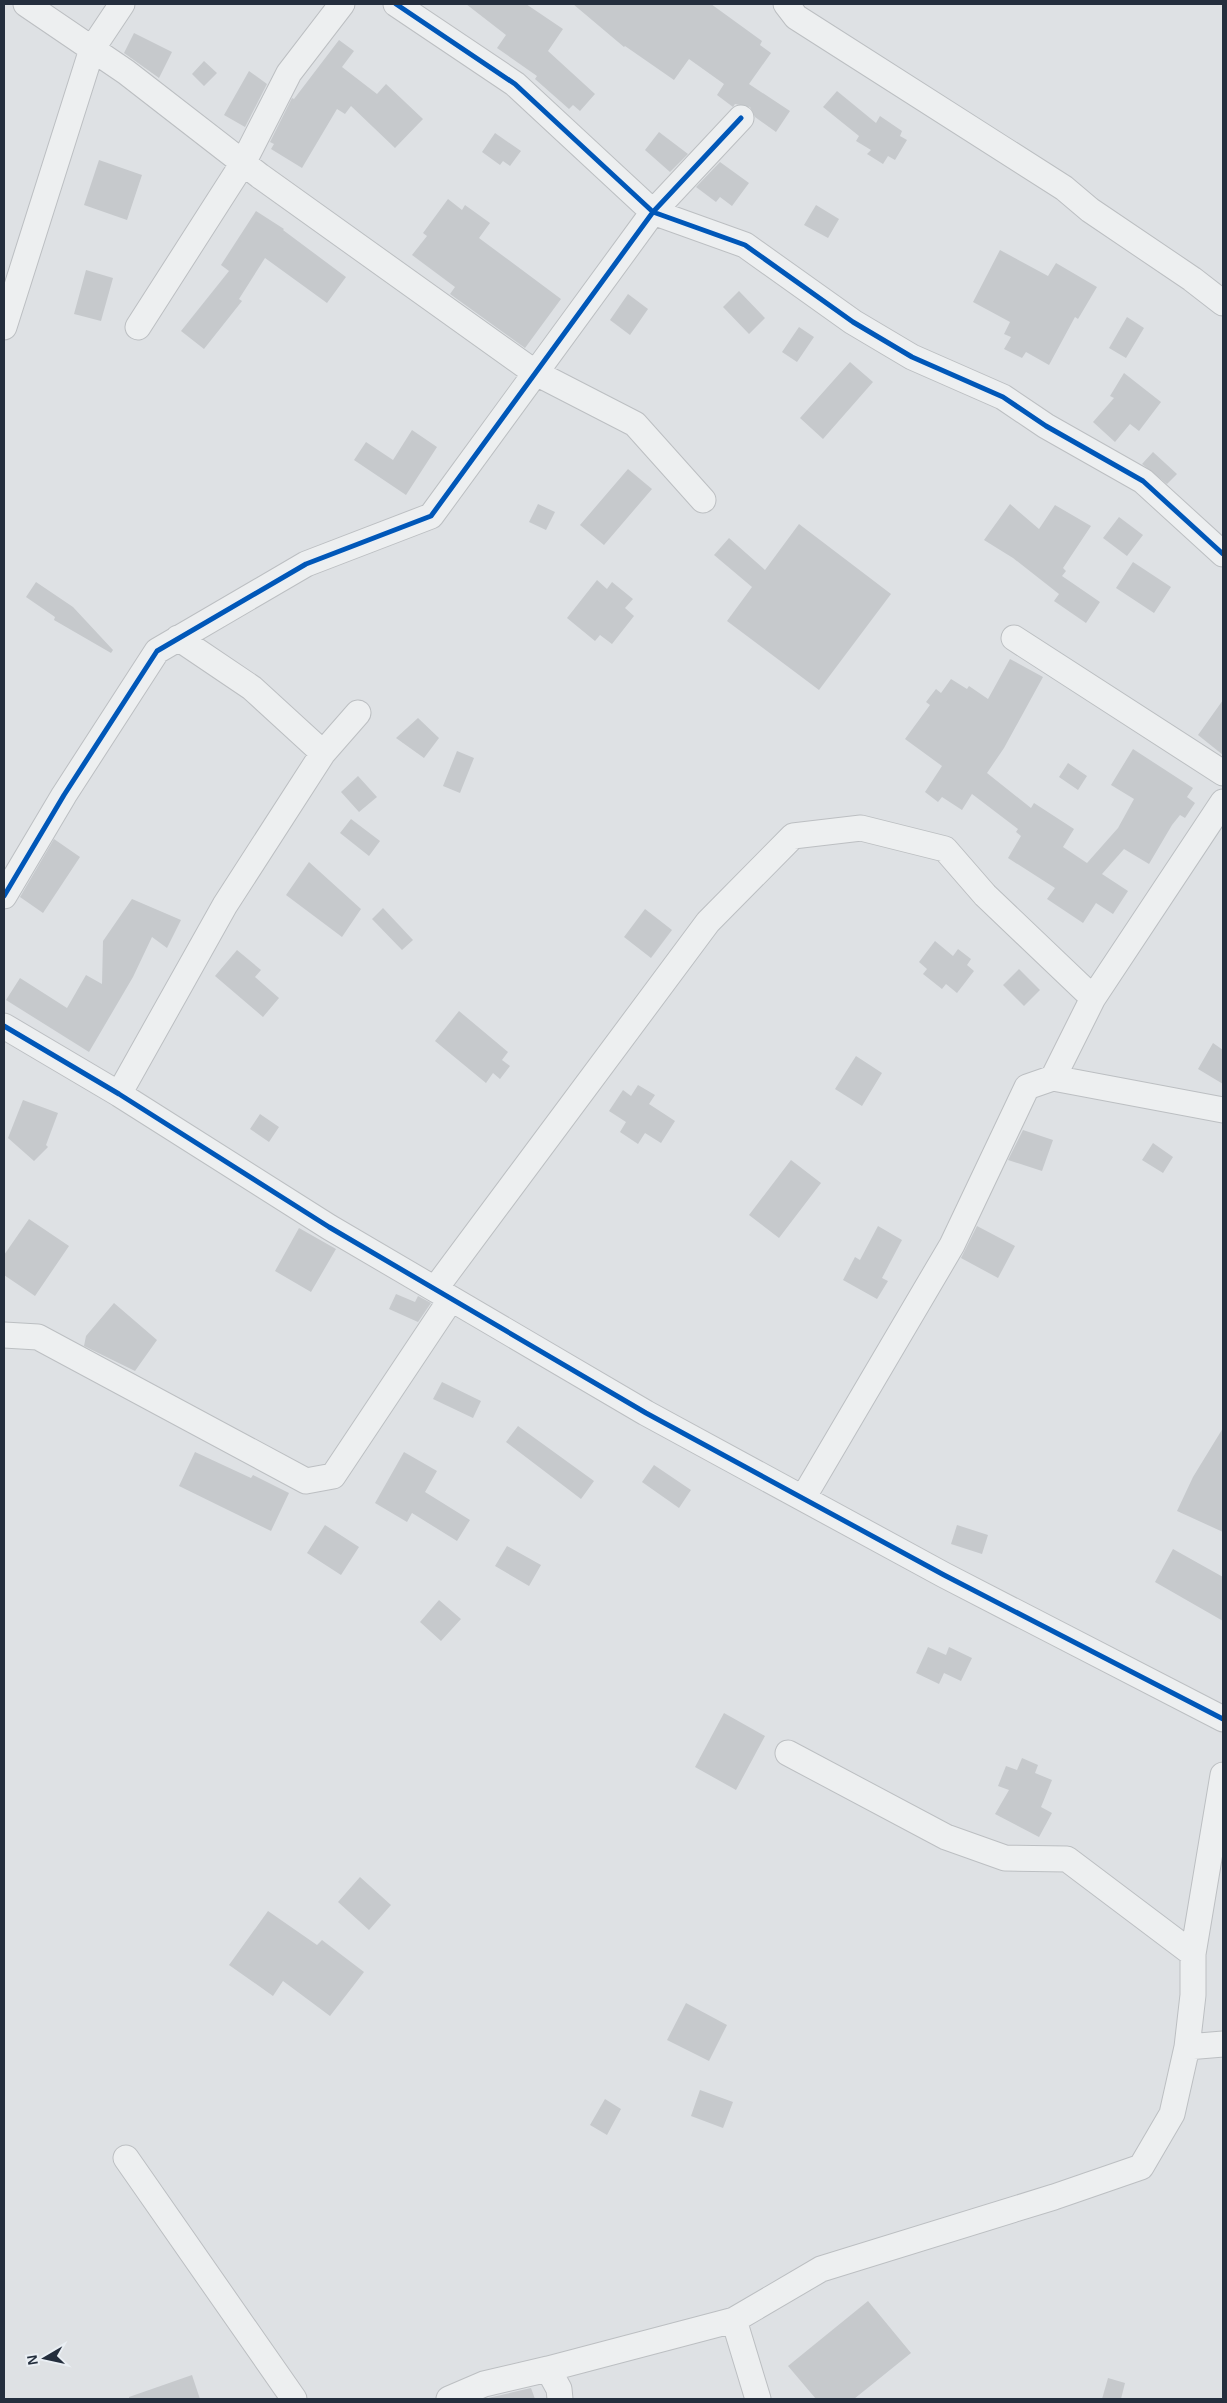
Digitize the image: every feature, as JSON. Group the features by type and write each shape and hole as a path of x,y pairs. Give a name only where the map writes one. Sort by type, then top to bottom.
{"street":[{"path":"26,4 126,72 243,163 534,372 635,424 702,500"},
{"path":"4,326 92,49 122,4"},
{"path":"138,327 243,163 289,73 342,4"},
{"path":"396,4 515,84 654,212 745,246 853,322 912,357 1003,397 1046,426 1143,481 1223,554"},
{"path":"797,8 1064,188 1090,210 1192,279 1223,303"},
{"path":"4,896 64,794 157,651 306,564 431,516 534,372 654,212 741,118"},
{"path":"178,638 252,688 323,752"},
{"path":"1014,638 1223,772"},
{"path":"119,1094 226,905 323,752 358,713"},
{"path":"1054,1078 1093,998 1223,802"},
{"path":"4,1335 38,1338 306,1481 332,1476 443,1294 708,922 793,836 861,828 945,849 985,895 1093,998"},
{"path":"4,1026 119,1094 329,1227 646,1413 944,1575 1223,1719"},
{"path":"803,1498 952,1245 1027,1087 1054,1078 1223,1110"},
{"path":"788,1753 946,1837 1005,1858 1067,1859 1193,1954"},
{"path":"449,2399 484,2384 548,2370 734,2320 821,2269 1054,2197 1140,2167 1172,2114 1187,2047 1193,1994 1193,1954 1223,1775"},
{"path":"1187,2047 1223,2044"},
{"path":"126,2158 294,2399"},
{"path":"734,2320 758,2399"},
{"path":"548,2370 559,2389 560,2399"}],"building":[{"path":"466,4 526,4 563,29 548,51 595,94 580,111 573,105 569,109 535,79 537,76 497,48 506,35"},
{"path":"573,4 711,4 762,41 760,45 771,53 749,84 790,111 776,132 755,117 750,107 735,104 733,107 717,95 724,84 689,59 674,80 624,47"},
{"path":"134,33 172,52 159,78 124,53"},
{"path":"339,40 354,51 342,67 377,94 386,84 423,119 395,148 351,106 345,114 337,109 302,168 271,149 274,144 270,142 292,98 294,99"},
{"path":"204,61 217,73 204,86 192,74"},
{"path":"249,71 267,84 245,127 224,115"},
{"path":"837,91 876,123 880,116 902,131 900,136 907,140 895,160 888,156 883,164 867,154 871,150 856,141 859,136 823,107"},
{"path":"659,132 688,154 670,172 645,150"},
{"path":"495,133 521,151 510,166 503,161 500,165 482,152"},
{"path":"99,160 142,175 127,220 84,205"},
{"path":"720,162 749,183 732,206 720,197 716,202 696,187"},
{"path":"448,199 462,210 465,205 490,223 479,238 561,299 525,348 450,294 455,287 412,255 427,236 423,233"},
{"path":"816,205 839,219 828,238 804,225"},
{"path":"256,211 284,229 346,277 327,303 265,258 239,299 242,301 204,349 181,331 229,271 221,265"},
{"path":"1000,250 1048,276 1056,263 1097,287 1078,319 1075,317 1049,365 1026,352 1022,358 1004,349 1011,337 1004,334 1010,322 973,302"},
{"path":"86,270 113,278 101,321 74,314"},
{"path":"739,291 765,318 749,334 723,307"},
{"path":"628,294 648,309 630,335 610,320"},
{"path":"1127,317 1144,328 1126,358 1109,348"},
{"path":"799,327 814,337 797,362 782,352"},
{"path":"850,362 873,382 823,439 800,418"},
{"path":"1124,373 1161,402 1139,431 1130,424 1115,442 1093,422 1114,398 1110,396"},
{"path":"412,430 437,447 406,495 354,460 366,442 393,460"},
{"path":"1153,452 1177,474 1167,484 1142,464"},
{"path":"628,469 652,489 604,545 580,525"},
{"path":"538,504 555,512 546,530 529,522"},
{"path":"1010,504 1039,529 1055,505 1091,526 1063,568 1066,571 1062,576 1100,602 1086,623 1054,601 1059,594 1013,558 984,540"},
{"path":"1119,517 1143,535 1127,556 1103,538"},
{"path":"799,524 891,594 819,690 727,621 752,587 714,555 729,538 765,570"},
{"path":"1133,562 1171,587 1154,613 1116,588"},
{"path":"597,580 607,589 612,582 633,599 625,608 634,616 612,644 600,635 595,641 567,618"},
{"path":"36,582 73,607 113,650 111,653 54,620 55,617 26,597"},
{"path":"1010,659 1043,677 1004,748 987,773 1031,808 1034,803 1074,829 1063,847 1087,863 1118,828 1134,799 1111,785 1133,749 1193,788 1187,797 1195,803 1185,818 1180,815 1172,825 1149,864 1124,849 1102,874 1128,891 1113,914 1096,903 1083,923 1047,899 1055,888 1008,858 1021,836 1016,832 1018,829 972,794 962,810 942,797 938,802 925,792 942,766 905,739 930,705 926,702 936,689 941,693 951,679 967,689 969,686 988,699"},
{"path":"1223,700 1223,755 1198,735"},
{"path":"418,718 439,738 424,758 396,738"},
{"path":"457,751 474,758 460,793 443,786"},
{"path":"1068,763 1087,776 1078,790 1059,777"},
{"path":"358,776 377,797 359,812 341,792"},
{"path":"351,819 380,841 369,856 340,833"},
{"path":"54,839 80,857 43,913 20,897"},
{"path":"309,862 361,909 342,937 286,895"},
{"path":"132,899 181,920 167,948 152,937 133,977 89,1052 6,1000 20,978 67,1008 86,975 102,984 103,941"},
{"path":"383,908 413,940 402,950 372,919"},
{"path":"645,909 672,930 651,958 624,937"},
{"path":"935,941 953,956 958,949 971,959 967,965 974,971 957,993 946,984 942,989 923,974 927,969 919,962"},
{"path":"237,950 261,970 255,977 279,998 263,1017 215,976"},
{"path":"1019,969 1040,990 1024,1006 1003,985"},
{"path":"459,1011 508,1052 502,1060 510,1066 500,1079 493,1073 486,1083 435,1041"},
{"path":"1213,1043 1223,1050 1223,1084 1198,1069"},
{"path":"856,1056 882,1073 862,1106 835,1089"},
{"path":"638,1085 655,1095 649,1104 675,1121 661,1143 645,1133 638,1144 620,1132 626,1122 609,1111 623,1090 631,1096"},
{"path":"23,1100 58,1113 46,1145 48,1147 34,1161 8,1138"},
{"path":"260,1114 279,1127 269,1142 250,1129"},
{"path":"1023,1130 1053,1140 1042,1171 1008,1160"},
{"path":"1153,1143 1173,1157 1163,1173 1142,1160"},
{"path":"791,1160 821,1183 779,1238 749,1215"},
{"path":"29,1219 69,1246 35,1296 4,1275 4,1255"},
{"path":"878,1226 902,1240 882,1278 888,1281 877,1299 843,1280 855,1257 860,1260"},
{"path":"977,1226 1015,1246 998,1278 961,1258"},
{"path":"299,1228 336,1249 311,1292 275,1271"},
{"path":"396,1294 415,1302 418,1296 431,1303 418,1322 389,1309"},
{"path":"114,1303 157,1340 135,1371 84,1346 86,1336"},
{"path":"442,1382 481,1401 473,1418 433,1399"},
{"path":"518,1426 594,1481 581,1499 506,1442"},
{"path":"1223,1428 1223,1532 1177,1511 1193,1477"},
{"path":"195,1452 251,1478 253,1475 289,1493 271,1531 179,1486"},
{"path":"404,1452 437,1471 425,1492 470,1520 457,1541 412,1513 407,1522 375,1503"},
{"path":"654,1465 691,1490 679,1508 642,1482"},
{"path":"325,1525 359,1547 341,1575 307,1553"},
{"path":"957,1525 988,1535 982,1554 951,1544"},
{"path":"507,1546 541,1565 529,1586 495,1566"},
{"path":"1173,1549 1223,1577 1223,1621 1155,1582"},
{"path":"439,1600 461,1619 441,1641 420,1622"},
{"path":"928,1647 946,1655 949,1647 972,1658 961,1681 944,1673 939,1684 916,1673"},
{"path":"724,1713 765,1736 736,1790 695,1767"},
{"path":"1022,1758 1038,1765 1035,1773 1052,1780 1041,1807 1052,1813 1039,1837 995,1814 1009,1790 998,1786 1006,1766 1017,1770"},
{"path":"360,1877 391,1905 369,1930 338,1902"},
{"path":"268,1911 317,1945 322,1940 364,1972 330,2016 283,1981 273,1996 229,1965"},
{"path":"686,2003 727,2025 709,2061 667,2040"},
{"path":"700,2090 733,2102 723,2128 691,2116"},
{"path":"605,2099 621,2109 607,2135 590,2125"},
{"path":"868,2301 911,2353 854,2399 816,2399 788,2366"},
{"path":"192,2375 200,2399 129,2399 129,2397"},
{"path":"1108,2378 1125,2383 1121,2399 1102,2399"},
{"path":"531,2388 535,2399 485,2399 488,2398"}],"cycle path":[{"path":"396,4 515,84 653,212 745,245 853,322 912,357 1003,397 1046,426 1143,481 1223,554"},
{"path":"4,896 64,795 157,651 306,564 431,516 653,212 741,118"},
{"path":"4,1026 119,1094 329,1227 646,1413 944,1575 1223,1719"}]}
